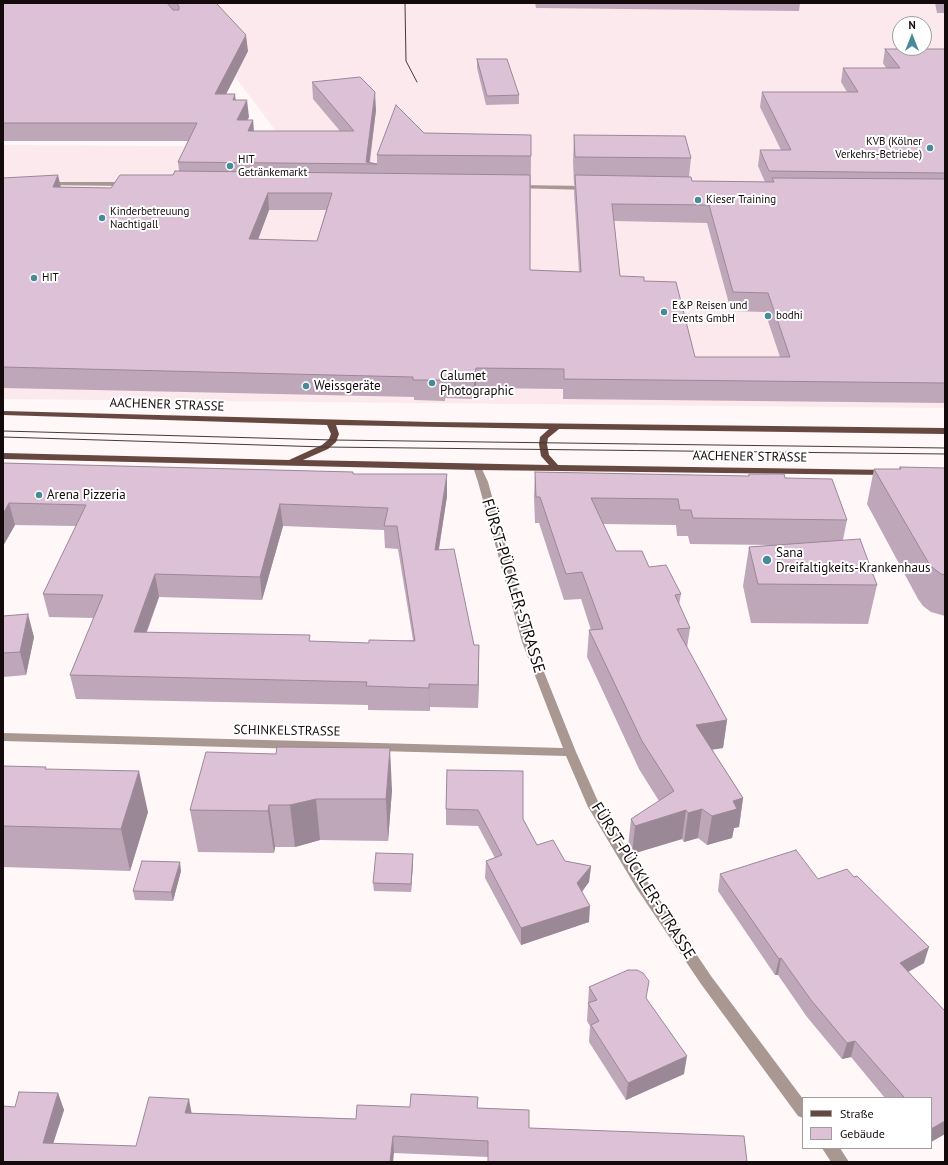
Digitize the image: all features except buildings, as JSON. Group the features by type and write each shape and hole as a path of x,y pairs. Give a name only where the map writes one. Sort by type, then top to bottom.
{"main road":[{"name":"AACHENER STRASSE","path":"3,413 331,423 945,431"},
{"name":"AACHENER STRASSE","path":"291,463 324,447 333,440 335,434 331,423"},
{"path":"555,467 545,456 543,444 544,437 556,427"},
{"name":"AACHENER STRASSE","path":"3,456 477,467 897,472"}],"street":[{"path":"37,185 135,184"},
{"path":"511,187 597,188"},
{"name":"FÜRST-PÜCKLER-STRASSE","path":"477,467 483,482 527,642 570,752 594,807 642,886 706,980 802,1110"},
{"name":"SCHINKELSTRASSE","path":"3,738 570,752"},
{"path":"831,1149 841,1162"}],"shaded area":[{"path":"177,3 945,3 945,408 3,399 3,145 288,147 208,41"}],"tram line":[{"path":"405,3 406,61 417,82"},
{"path":"3,431 333,440 945,448"},
{"path":"3,437 325,447 945,454"}],"place":[{"name":"KVB (Kölner Verkehrs-Betriebe)","path":"930,148"},
{"name":"HIT Getränkemarkt","path":"230,166"},
{"name":"Kieser Training","path":"698,200"},
{"name":"Kinderbetreuung Nachtigall","path":"102,218"},
{"name":"HIT","path":"34,278"},
{"name":"E&P Reisen und Events GmbH","path":"664,312"},
{"name":"bodhi","path":"768,316"},
{"name":"Calumet Photographic","path":"432,383"},
{"name":"Weissgeräte","path":"306,386"},
{"name":"Arena Pizzeria","path":"39,495"},
{"name":"Sana Dreifaltigkeits-Krankenhaus","path":"767,560"}]}
